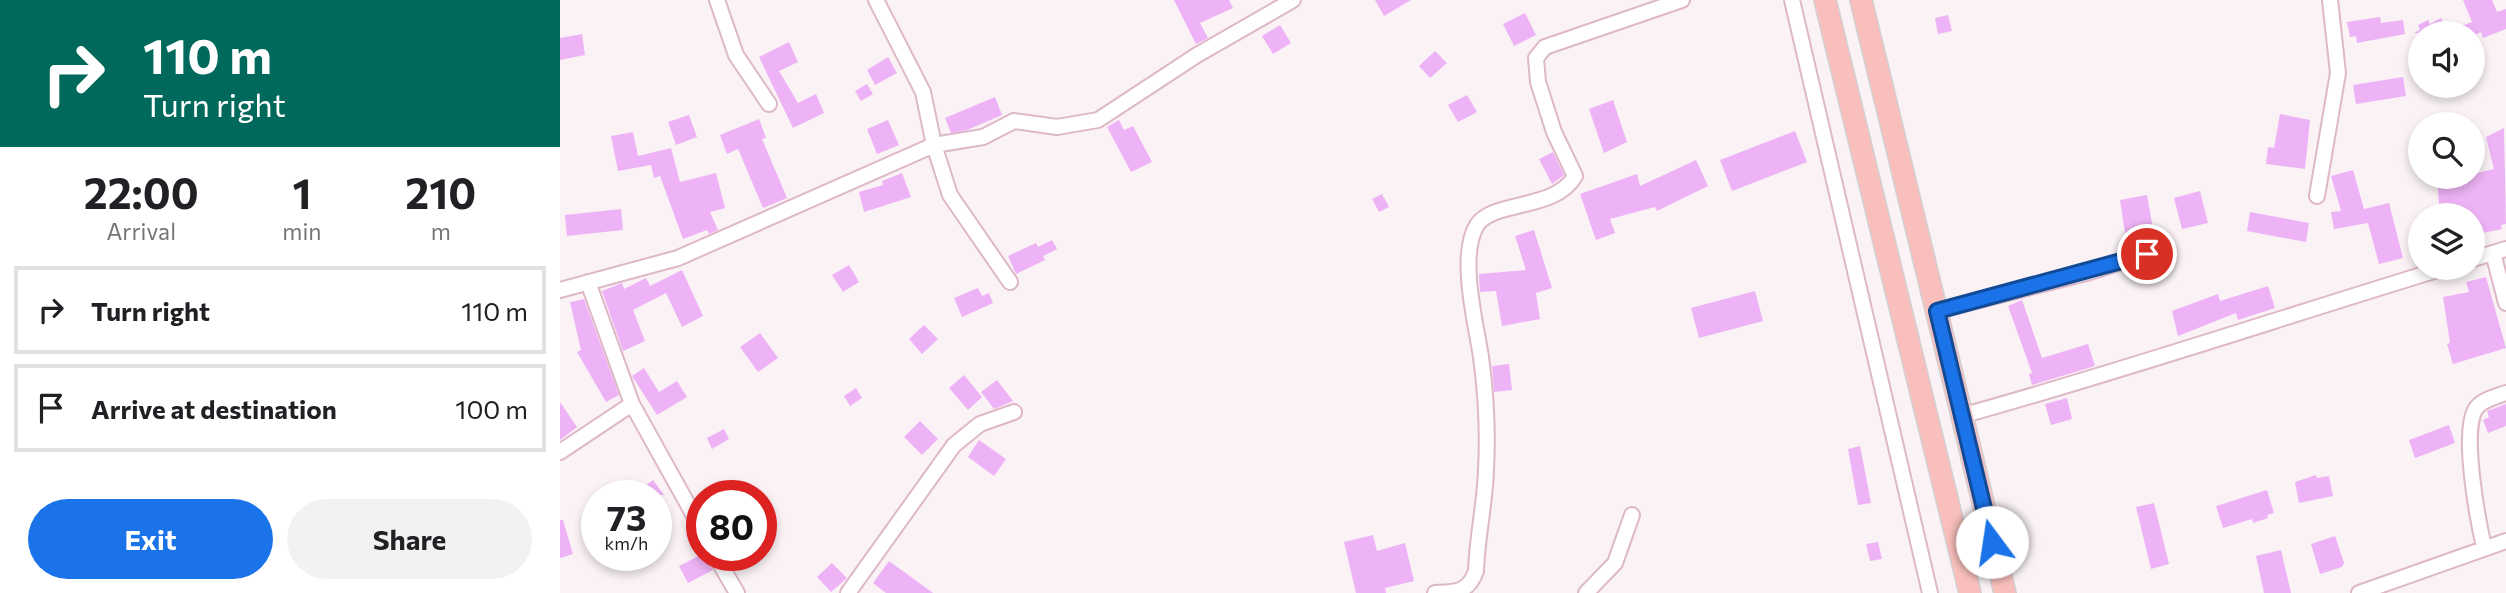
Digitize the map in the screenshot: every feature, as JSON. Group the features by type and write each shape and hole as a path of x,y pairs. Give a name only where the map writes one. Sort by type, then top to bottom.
{"highway":[{"path":"1825,0 1970,593"},
{"path":"1861,0 2005,593"}],"street":[{"path":"717,0 736,55 769,104"},
{"path":"876,0 923,92 934,145 957,208 1010,282"},
{"path":"560,290 678,258 887,167 908,153 934,145 983,137 1014,121 1066,127 1098,120 1197,55 1293,0"},
{"path":"1435,593 1462,591 1471,584 1476,571 1486,470 1486,426 1481,359 1468,284 1474,232 1484,218 1553,195 1566,188 1574,176 1554,132 1538,82 1536,58 1545,47 1682,0"},
{"path":"1792,0 1930,593"},
{"path":"2317,195 2338,73 2330,0"},
{"path":"2500,251 2506,303"},
{"path":"1937,311 2147,254"},
{"path":"1961,416 2076,384 2208,340 2408,279"},
{"path":"588,282 632,404 686,501"},
{"path":"2484,547 2474,502 2472,417 2480,404 2506,393"},
{"path":"560,452 632,404"},
{"path":"848,593 954,445 980,424 1014,412"},
{"path":"1586,593 1615,563 1632,515"},
{"path":"2359,593 2506,541"},
{"path":"724,571 737,593"}],"building":[{"path":"1174,0 1229,0 1233,8 1200,23 1208,38 1196,44"},
{"path":"1375,0 1411,0 1384,16"},
{"path":"2463,0 2492,0 2497,12 2506,9 2506,29 2485,37 2485,21 2472,21"},
{"path":"1525,13 1536,35 1514,46 1503,24"},
{"path":"1948,15 1952,31 1938,34 1935,18"},
{"path":"2380,17 2381,23 2403,20 2405,34 2357,43 2356,36 2350,37 2347,22"},
{"path":"1280,25 1291,43 1273,54 1262,36"},
{"path":"582,34 585,55 560,60 560,38"},
{"path":"789,42 798,62 779,71 798,103 816,94 824,113 793,128 759,57"},
{"path":"1435,51 1447,63 1430,78 1419,66"},
{"path":"888,57 897,73 875,85 867,70"},
{"path":"2403,77 2406,96 2356,104 2353,85"},
{"path":"867,84 873,94 861,101 855,91"},
{"path":"1467,95 1477,112 1458,122 1448,105"},
{"path":"995,97 1002,115 967,130 951,133 945,118"},
{"path":"1613,100 1627,142 1604,153 1589,109"},
{"path":"2280,114 2310,120 2305,169 2266,164 2268,147 2274,148"},
{"path":"689,115 697,137 676,145 668,122"},
{"path":"759,119 766,138 762,139 787,198 763,208 738,149 727,154 720,135"},
{"path":"888,120 899,145 877,154 867,129"},
{"path":"1119,120 1124,130 1133,126 1152,162 1131,172 1107,127"},
{"path":"2504,128 2506,224 2501,225 2502,229 2485,233 2485,203 2439,203 2438,189 2485,189 2485,171 2494,169 2486,137"},
{"path":"1795,131 1807,162 1732,191 1720,160"},
{"path":"633,132 638,156 671,148 680,182 716,173 725,208 710,212 718,230 709,234 707,230 683,239 660,176 654,178 651,165 618,171 611,136"},
{"path":"1553,152 1564,175 1552,184 1539,159"},
{"path":"1696,160 1708,186 1657,211 1655,207 1610,219 1615,233 1596,240 1580,194 1637,174 1640,186"},
{"path":"2353,170 2364,209 2389,203 2403,258 2379,264 2368,223 2334,229 2331,212 2341,211 2331,176"},
{"path":"902,173 911,197 864,212 859,192 883,185 882,181"},
{"path":"2200,191 2208,223 2182,229 2174,198"},
{"path":"1382,194 1389,207 1379,212 1372,199"},
{"path":"2147,195 2154,234 2126,239 2120,200"},
{"path":"621,209 623,230 567,236 565,215"},
{"path":"2250,212 2309,223 2306,242 2247,231"},
{"path":"1534,230 1552,288 1536,293 1540,319 1502,326 1496,291 1480,292 1479,274 1526,270 1515,236"},
{"path":"1052,240 1057,249 1043,256 1045,260 1016,274 1008,256 1036,243 1038,247"},
{"path":"849,265 859,282 843,292 832,275"},
{"path":"682,270 703,316 682,327 666,293 633,310 645,341 623,351 602,291 622,283 624,289 646,278 650,286"},
{"path":"2485,277 2506,348 2453,364 2447,344 2450,343 2443,297 2469,292 2466,282 2485,280"},
{"path":"2268,286 2275,308 2238,320 2236,313 2178,336 2172,311 2218,294 2220,301"},
{"path":"978,288 982,296 989,293 993,303 962,317 954,298"},
{"path":"1755,291 1763,321 1699,338 1691,308"},
{"path":"584,299 619,395 606,402 577,352 581,350 570,302"},
{"path":"2022,300 2042,358 2088,344 2095,366 2032,385 2029,374 2032,373 2008,306"},
{"path":"924,325 938,339 922,354 909,339"},
{"path":"760,333 778,358 758,372 740,347"},
{"path":"1509,364 1512,390 1494,392 1492,366"},
{"path":"644,368 659,392 677,381 687,397 657,415 632,376"},
{"path":"964,375 982,397 968,410 949,388"},
{"path":"997,380 1013,401 994,409 981,392"},
{"path":"856,388 862,398 850,406 844,396"},
{"path":"2067,398 2072,419 2051,425 2045,404"},
{"path":"560,402 577,427 560,440"},
{"path":"2506,404 2506,426 2488,433 2483,420 2489,417 2487,411"},
{"path":"920,421 938,439 922,455 904,437"},
{"path":"2449,425 2455,443 2415,458 2409,440"},
{"path":"724,429 729,439 712,449 707,438"},
{"path":"979,440 1006,459 994,476 968,457"},
{"path":"1860,446 1871,503 1858,505 1848,449"},
{"path":"2316,475 2317,478 2329,476 2333,496 2299,503 2295,482"},
{"path":"2267,490 2274,513 2253,523 2252,519 2223,528 2216,506"},
{"path":"2154,503 2169,564 2151,569 2136,507"},
{"path":"560,520 563,520 573,554 560,558"},
{"path":"1373,535 1377,551 1405,543 1414,581 1385,588 1386,593 1356,593 1344,542"},
{"path":"2335,536 2344,563 2342,567 2320,574 2311,544"},
{"path":"1878,542 1882,559 1870,561 1866,544"},
{"path":"2281,550 2291,593 2264,593 2256,556"},
{"path":"889,561 933,593 886,593 873,583"},
{"path":"686,562 686,571 711,571 688,583 679,566"},
{"path":"832,563 847,578 831,592 817,577"}],"route":[{"path":"1992,542 1937,311 2091,272 2147,254"}]}
